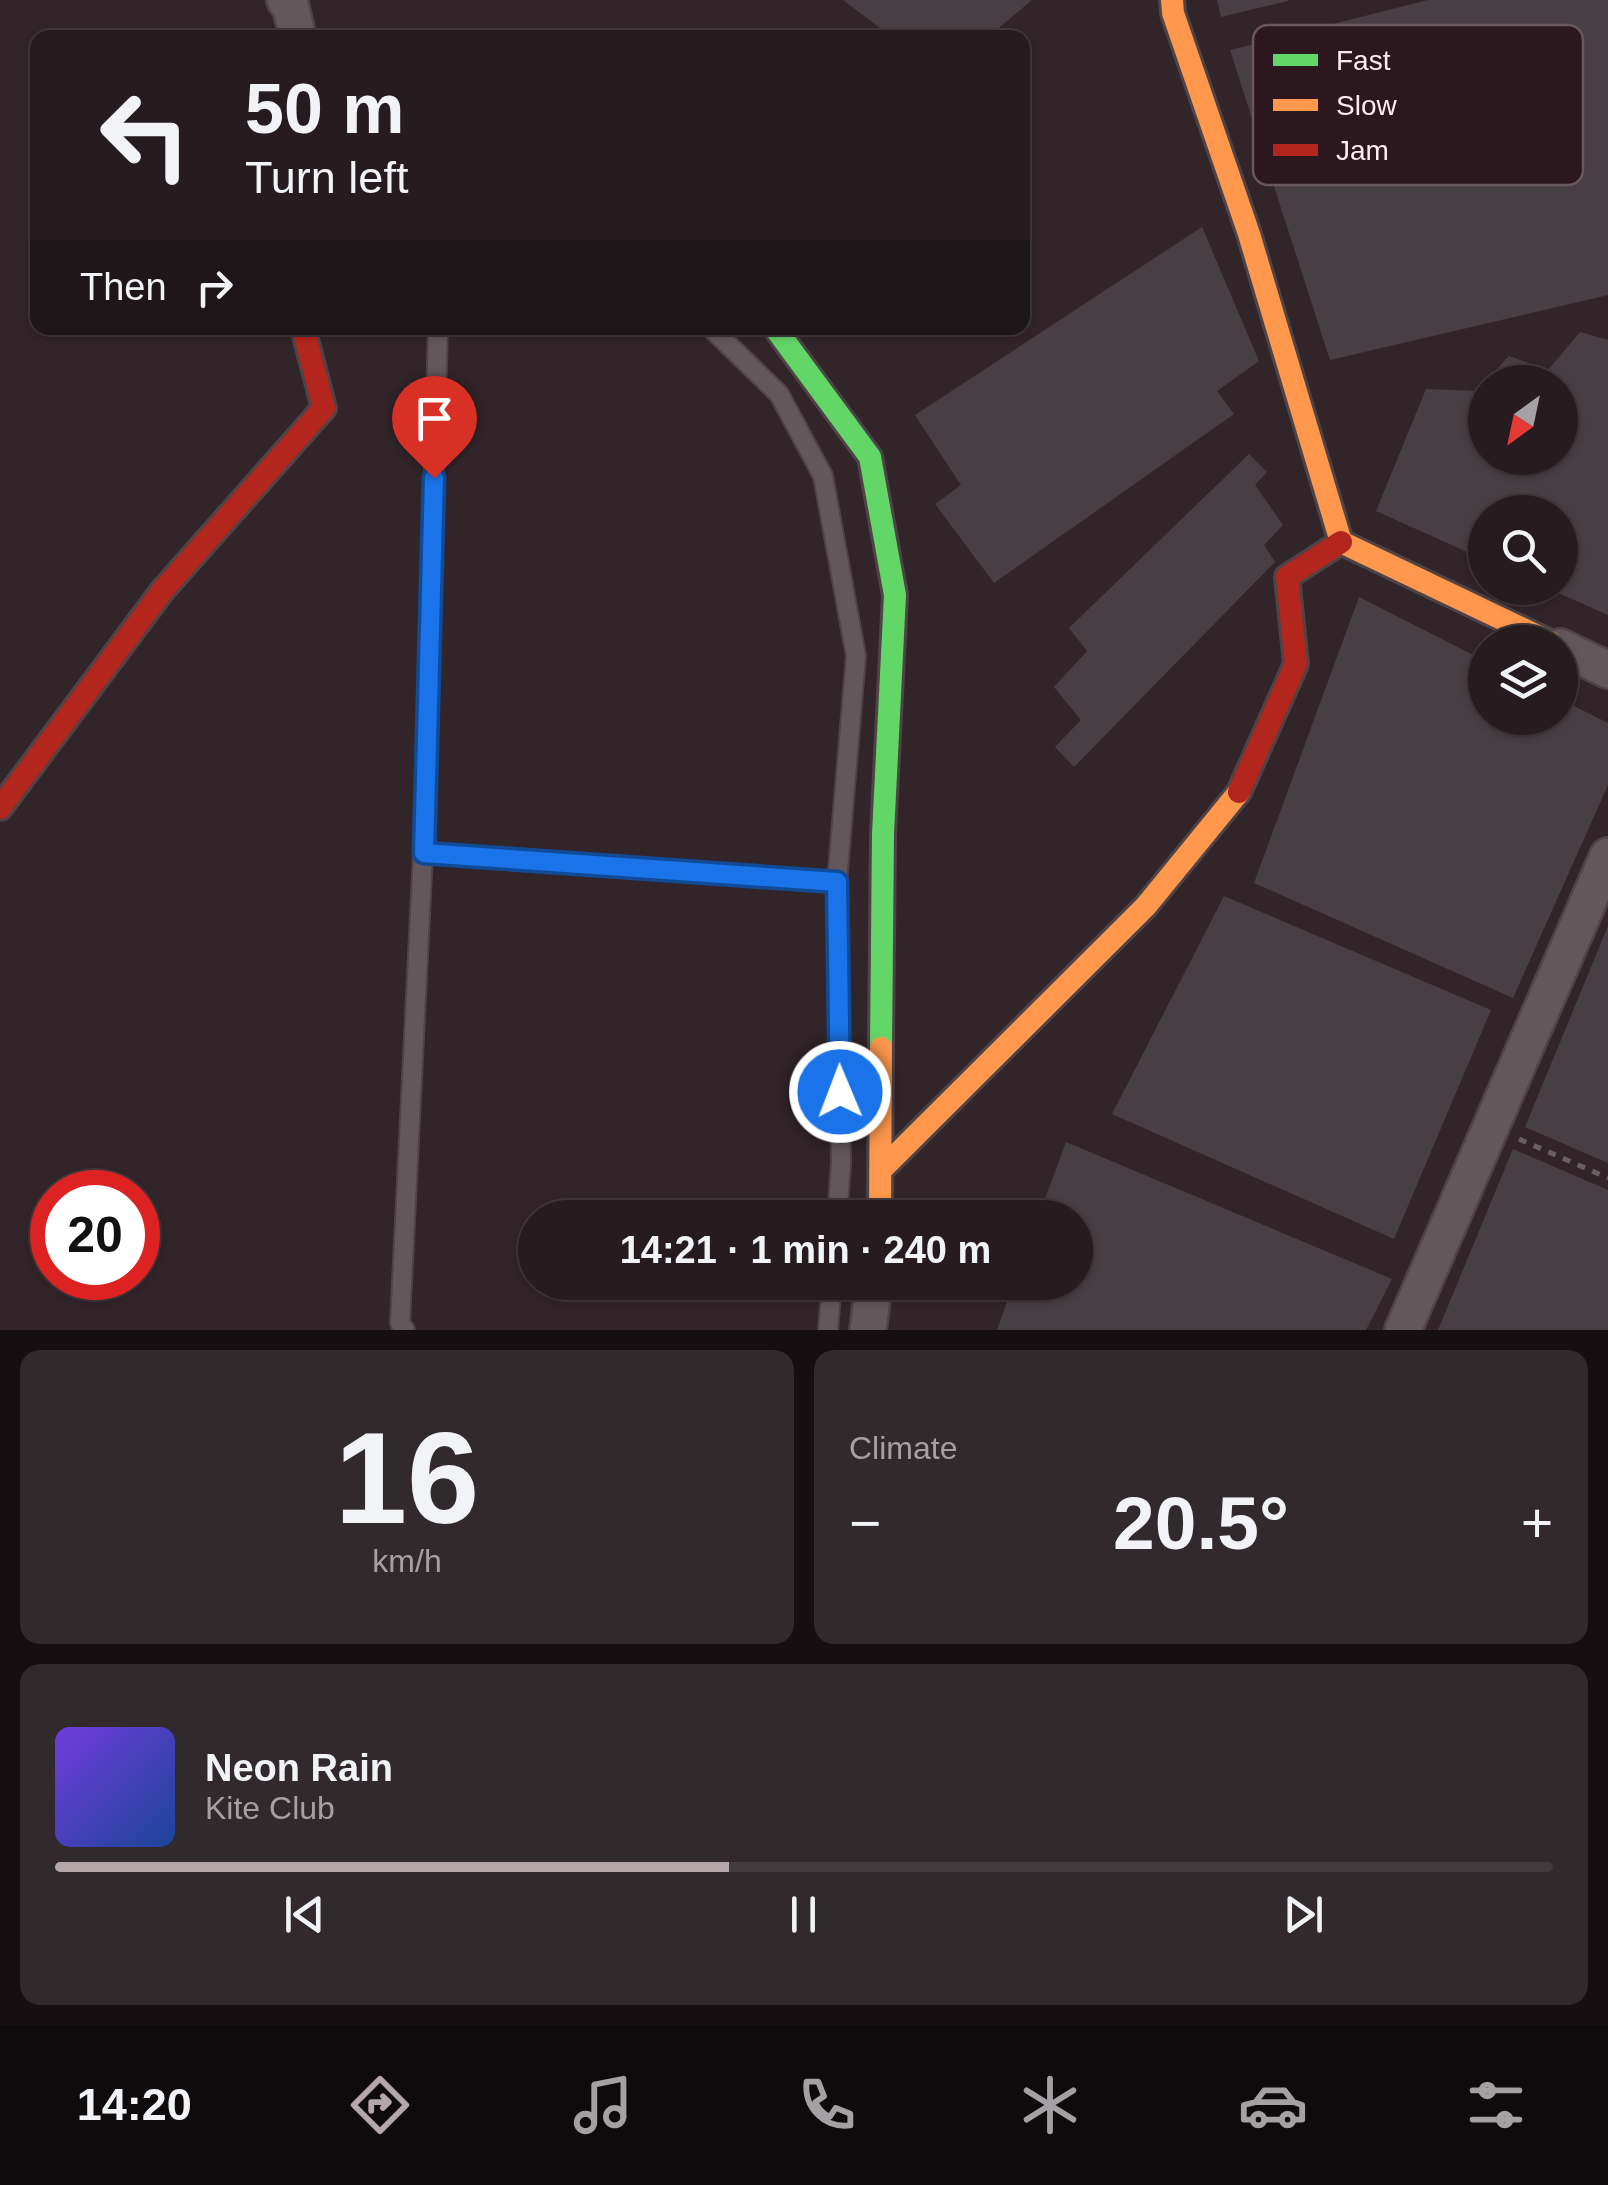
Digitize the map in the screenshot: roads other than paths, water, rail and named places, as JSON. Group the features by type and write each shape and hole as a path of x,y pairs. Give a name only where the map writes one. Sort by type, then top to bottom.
{"street":[{"path":"286,0 292,8 296,30"},
{"path":"1172,0 1173,13 1249,234 1342,542 1515,625"},
{"path":"0,808 163,590 324,408 305,335"},
{"path":"780,335 870,457 896,595 884,834 880,1200"},
{"path":"881,1170 1146,906 1244,785 1296,664 1287,577 1342,542"},
{"path":"1578,656 1608,670"},
{"path":"1403,1330 1608,856"},
{"path":"868,1330 872,1300"}],"lane":[{"path":"405,1330 400,1324 424,853 438,335"},
{"path":"718,335 779,394 823,476 856,656 837,882 838,1200"},
{"path":"424,853 837,882"},
{"path":"828,1330 830,1300"}]}
